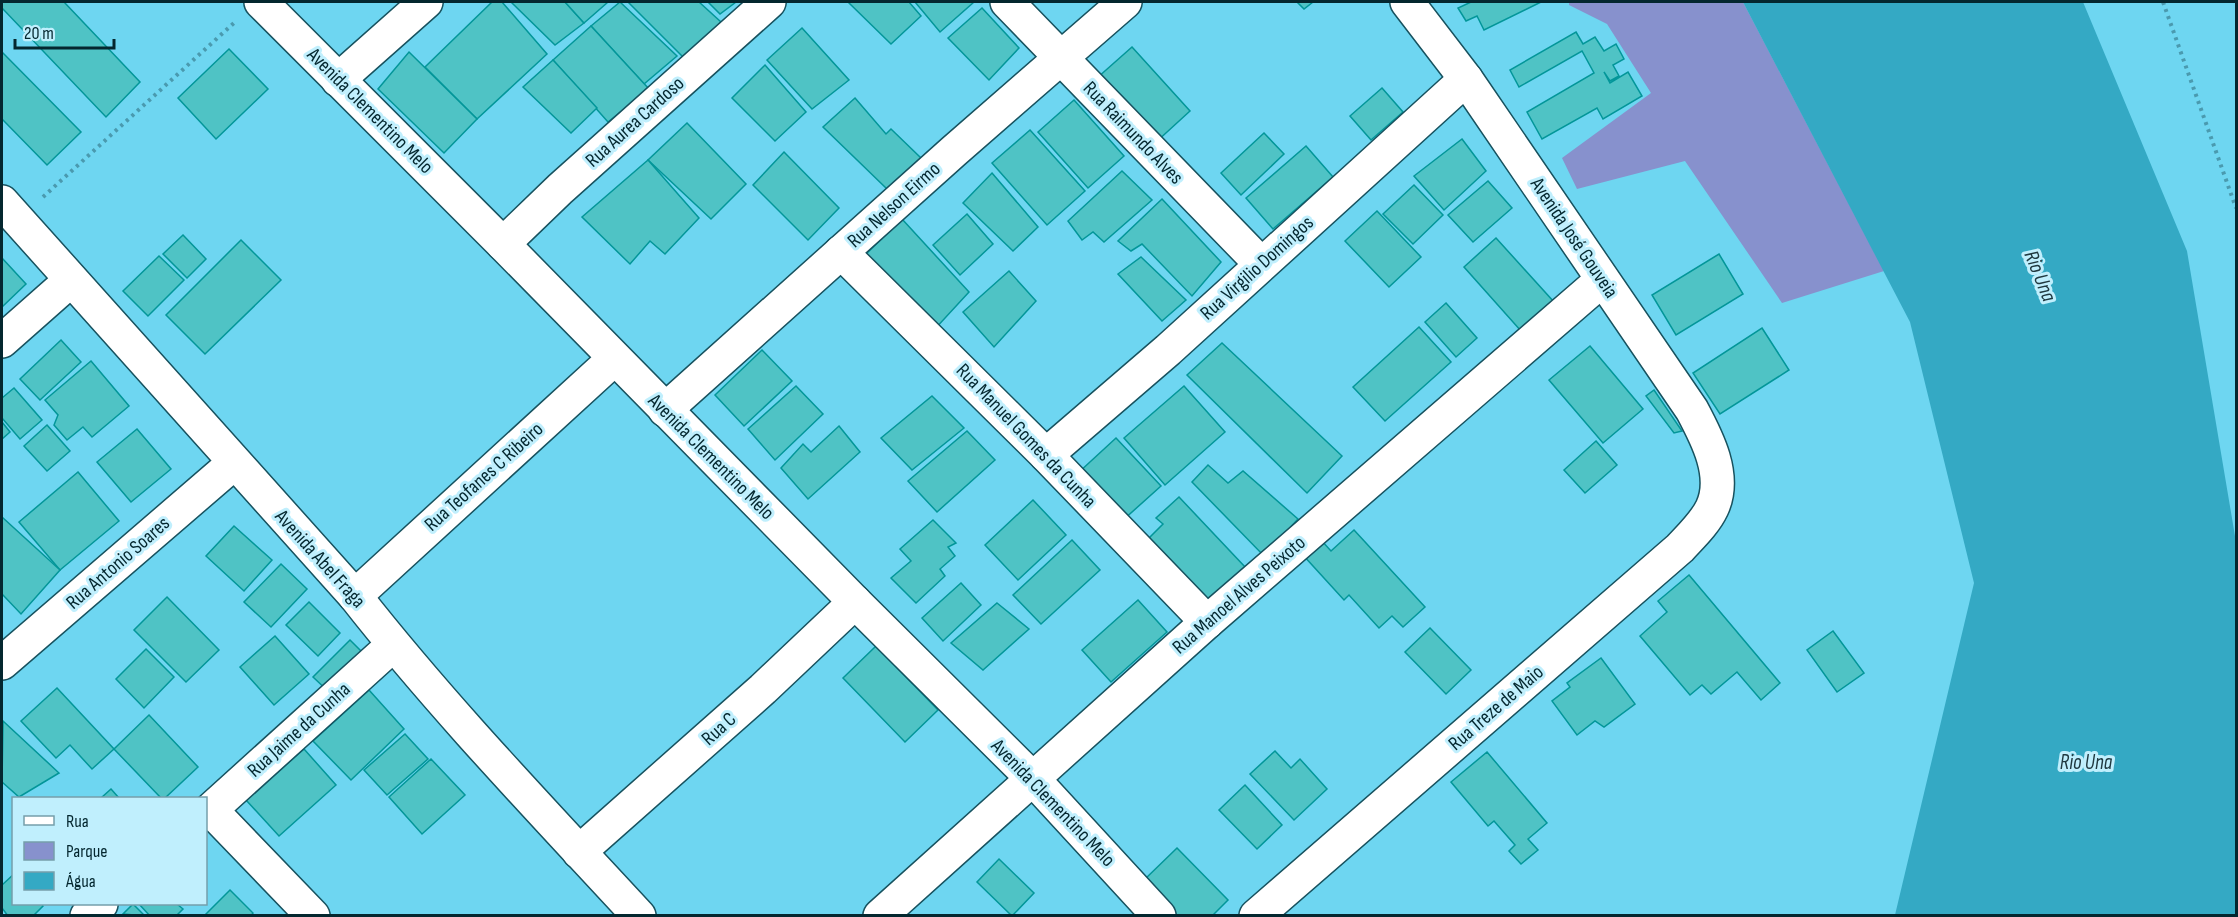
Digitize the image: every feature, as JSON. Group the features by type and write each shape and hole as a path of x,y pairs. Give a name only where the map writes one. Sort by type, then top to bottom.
{"street":[{"path":"338,80 426,2"},
{"name":"Rua Aurea Cardoso","path":"503,244 560,189 769,2"},
{"name":"Rua Raimundo Alves","path":"1007,2 1261,264"},
{"name":"Rua Nelson Eirmo","path":"665,410 1125,2"},
{"name":"Avenida José Gouveia","path":"1407,2 1466,79 1692,410 1706,436 1714,461 1717,486"},
{"name":"Avenida Clementino Melo","path":"250,10 338,80 503,244 614,359 1033,779 1158,915"},
{"name":"Rua Virgilio Domingos","path":"1046,455 1159,357 1466,79"},
{"name":"Avenida Abel Fraga","path":"10,211 355,596 393,645 493,758 639,915"},
{"name":"Rua Manuel Gomes da Cunha","path":"842,252 1046,455 1207,622"},
{"path":"2,341 71,280"},
{"name":"Rua Manoel Alves Peixoto","path":"880,915 1207,622 1602,280"},
{"name":"Rua Teofanes C Ribeiro","path":"355,596 614,359"},
{"name":"Rua Antonio Soares","path":"2,663 234,463"},
{"name":"Rua Treze de Maio","path":"1256,915 1680,548 1699,527 1712,507 1717,486"},
{"name":"Rua C","path":"579,852 763,689 855,602"},
{"name":"Rua Jaime da Cunha","path":"208,812 393,645"},
{"path":"208,812 313,915"},
{"path":"87,915 99,905"}],"path":[{"path":"2163,2 2236,208"},
{"path":"10,211 250,10"}],"green space":[{"path":"1569,2 1743,2 1884,271 1782,303 1685,161 1577,189 1562,158 1651,93 1607,24 1569,5"}],"water":[{"name":"Rio Una","path":"1743,2 2083,2 2187,251 2236,542 2236,915 1895,915 1974,583 1910,322"}],"building":[{"path":"2,2 64,2 140,82 106,117 2,8"},
{"path":"492,2 502,2 547,54 477,119 425,67"},
{"path":"511,2 565,2 584,23 555,45"},
{"path":"565,2 608,2 584,23"},
{"path":"620,2 677,56 644,84 591,26"},
{"path":"628,2 699,2 721,22 684,58"},
{"path":"708,2 736,2 720,14"},
{"path":"848,2 909,2 921,16 891,44"},
{"path":"915,2 974,2 940,32"},
{"path":"1297,2 1313,2 1304,9"},
{"path":"1471,2 1541,2 1484,30 1477,16 1466,21 1458,8"},
{"path":"982,8 1019,48 989,80 948,38"},
{"path":"591,26 649,89 608,122 553,60"},
{"path":"802,28 849,80 812,109 767,60"},
{"path":"1576,32 1583,44 1595,37 1604,51 1616,44 1624,59 1613,65 1619,76 1610,81 1604,72 1610,83 1628,72 1642,96 1603,119 1597,108 1542,139 1527,112 1594,73 1582,51 1519,87 1510,70"},
{"path":"1132,47 1190,111 1155,143 1097,78"},
{"path":"229,49 268,89 216,139 178,98"},
{"path":"2,52 81,132 47,165 2,119"},
{"path":"409,52 477,119 444,153 378,89"},
{"path":"553,60 597,108 571,133 523,87"},
{"path":"765,65 806,112 775,141 732,98"},
{"path":"1382,88 1403,112 1371,140 1350,116"},
{"path":"855,98 886,134 891,129 921,158 887,189 823,127"},
{"path":"1074,100 1124,156 1088,188 1038,132"},
{"path":"687,123 746,184 711,219 648,160"},
{"path":"1030,130 1085,191 1047,225 992,163"},
{"path":"1264,133 1284,154 1241,195 1221,173"},
{"path":"1462,139 1486,171 1444,210 1414,176"},
{"path":"1306,146 1333,177 1273,229 1246,198"},
{"path":"784,152 839,208 808,240 753,185"},
{"path":"648,160 699,218 665,254 650,241 630,264 582,217"},
{"path":"1122,171 1152,200 1104,242 1093,232 1082,240 1068,221"},
{"path":"992,173 1038,227 1013,251 963,203"},
{"path":"1488,181 1512,208 1473,242 1448,215"},
{"path":"1414,185 1443,215 1413,244 1383,214"},
{"path":"1162,199 1221,262 1192,296 1142,244 1131,251 1118,241"},
{"path":"1377,211 1421,257 1389,287 1345,241"},
{"path":"967,214 993,244 960,275 933,245"},
{"path":"902,219 969,292 934,330 863,257"},
{"path":"183,235 206,259 187,278 163,254"},
{"path":"1496,238 1554,302 1521,331 1464,267"},
{"path":"241,240 281,280 205,354 166,315"},
{"path":"1719,254 1743,294 1676,335 1652,295"},
{"path":"159,256 184,280 148,316 123,291"},
{"path":"1141,257 1186,300 1162,321 1118,274"},
{"path":"2,258 26,284 2,307"},
{"path":"1009,271 1036,301 994,347 963,312"},
{"path":"1446,303 1477,338 1456,357 1425,322"},
{"path":"1419,327 1451,362 1385,421 1353,387"},
{"path":"1762,328 1789,370 1720,414 1693,373"},
{"path":"61,340 81,362 40,400 20,379"},
{"path":"1222,343 1342,456 1307,493 1187,375"},
{"path":"1590,346 1643,409 1603,443 1549,380"},
{"path":"762,350 792,381 744,426 715,395"},
{"path":"91,361 129,406 92,437 83,427 67,440 54,425 58,415 45,400"},
{"path":"796,386 823,414 775,460 748,429"},
{"path":"1184,386 1225,432 1165,485 1124,438"},
{"path":"14,388 42,420 20,439 2,418 2,398"},
{"path":"1654,390 1682,431 1674,433 1646,396"},
{"path":"932,396 964,428 912,470 881,438"},
{"path":"2,422 10,432 2,439"},
{"path":"47,425 70,451 47,471 24,446"},
{"path":"839,426 860,452 808,499 781,468 803,444 811,452"},
{"path":"137,429 171,469 131,502 97,462"},
{"path":"967,431 995,460 937,512 908,481"},
{"path":"1116,438 1161,486 1122,521 1078,473"},
{"path":"1596,441 1617,465 1585,493 1564,470"},
{"path":"1208,465 1228,483 1243,471 1298,519 1264,556 1192,482"},
{"path":"78,472 119,521 60,570 19,522"},
{"path":"1179,497 1246,568 1208,603 1148,539 1163,524 1156,518"},
{"path":"1033,500 1066,535 1018,580 985,545"},
{"path":"2,517 60,570 21,614 2,594"},
{"path":"933,520 956,543 948,547 955,556 940,569 945,576 916,603 891,578 911,561 900,549"},
{"path":"234,526 272,560 244,591 206,556"},
{"path":"1354,530 1425,607 1403,627 1392,616 1379,628 1349,595 1344,600 1303,555 1321,540 1331,551"},
{"path":"1072,540 1100,570 1041,624 1013,595"},
{"path":"281,564 307,589 271,627 244,602"},
{"path":"1689,575 1780,683 1761,700 1737,672 1711,694 1702,685 1690,695 1640,636 1667,612 1658,601"},
{"path":"961,583 981,605 943,641 922,618"},
{"path":"167,597 219,650 186,682 134,630"},
{"path":"1138,600 1167,632 1111,682 1082,650"},
{"path":"309,602 340,633 318,656 286,625"},
{"path":"997,603 1029,629 983,670 951,643"},
{"path":"1430,628 1471,670 1446,694 1405,652"},
{"path":"1833,631 1864,673 1837,692 1807,650"},
{"path":"275,636 309,674 274,705 240,667"},
{"path":"350,640 367,657 330,693 313,677"},
{"path":"876,646 938,710 905,742 843,678"},
{"path":"146,649 174,677 144,708 116,679"},
{"path":"1601,658 1635,704 1604,727 1595,721 1577,735 1552,701 1570,687 1567,683"},
{"path":"57,688 114,749 92,769 70,745 56,758 21,721"},
{"path":"369,690 404,729 351,780 313,741"},
{"path":"149,715 198,767 166,797 160,797 114,749"},
{"path":"3,721 59,773 19,797 2,782"},
{"path":"405,734 428,759 387,795 364,770"},
{"path":"304,749 336,785 279,836 246,800"},
{"path":"1275,751 1291,768 1300,759 1327,789 1294,820 1250,774"},
{"path":"1487,752 1547,823 1528,839 1538,850 1521,864 1509,851 1515,845 1494,821 1488,826 1451,782"},
{"path":"431,759 465,795 422,834 389,797"},
{"path":"1245,785 1282,825 1257,849 1219,810"},
{"path":"111,789 118,797 102,797"},
{"path":"1177,848 1228,900 1212,916 1177,916 1143,881"},
{"path":"999,859 1034,893 1012,916 977,882"},
{"path":"12,876 12,905 43,906 33,916 8,916 2,908 2,885"},
{"path":"230,890 253,913 251,916 204,916"},
{"path":"134,905 145,916 123,914"},
{"path":"140,905 178,905 183,909 176,916 150,916"}]}
